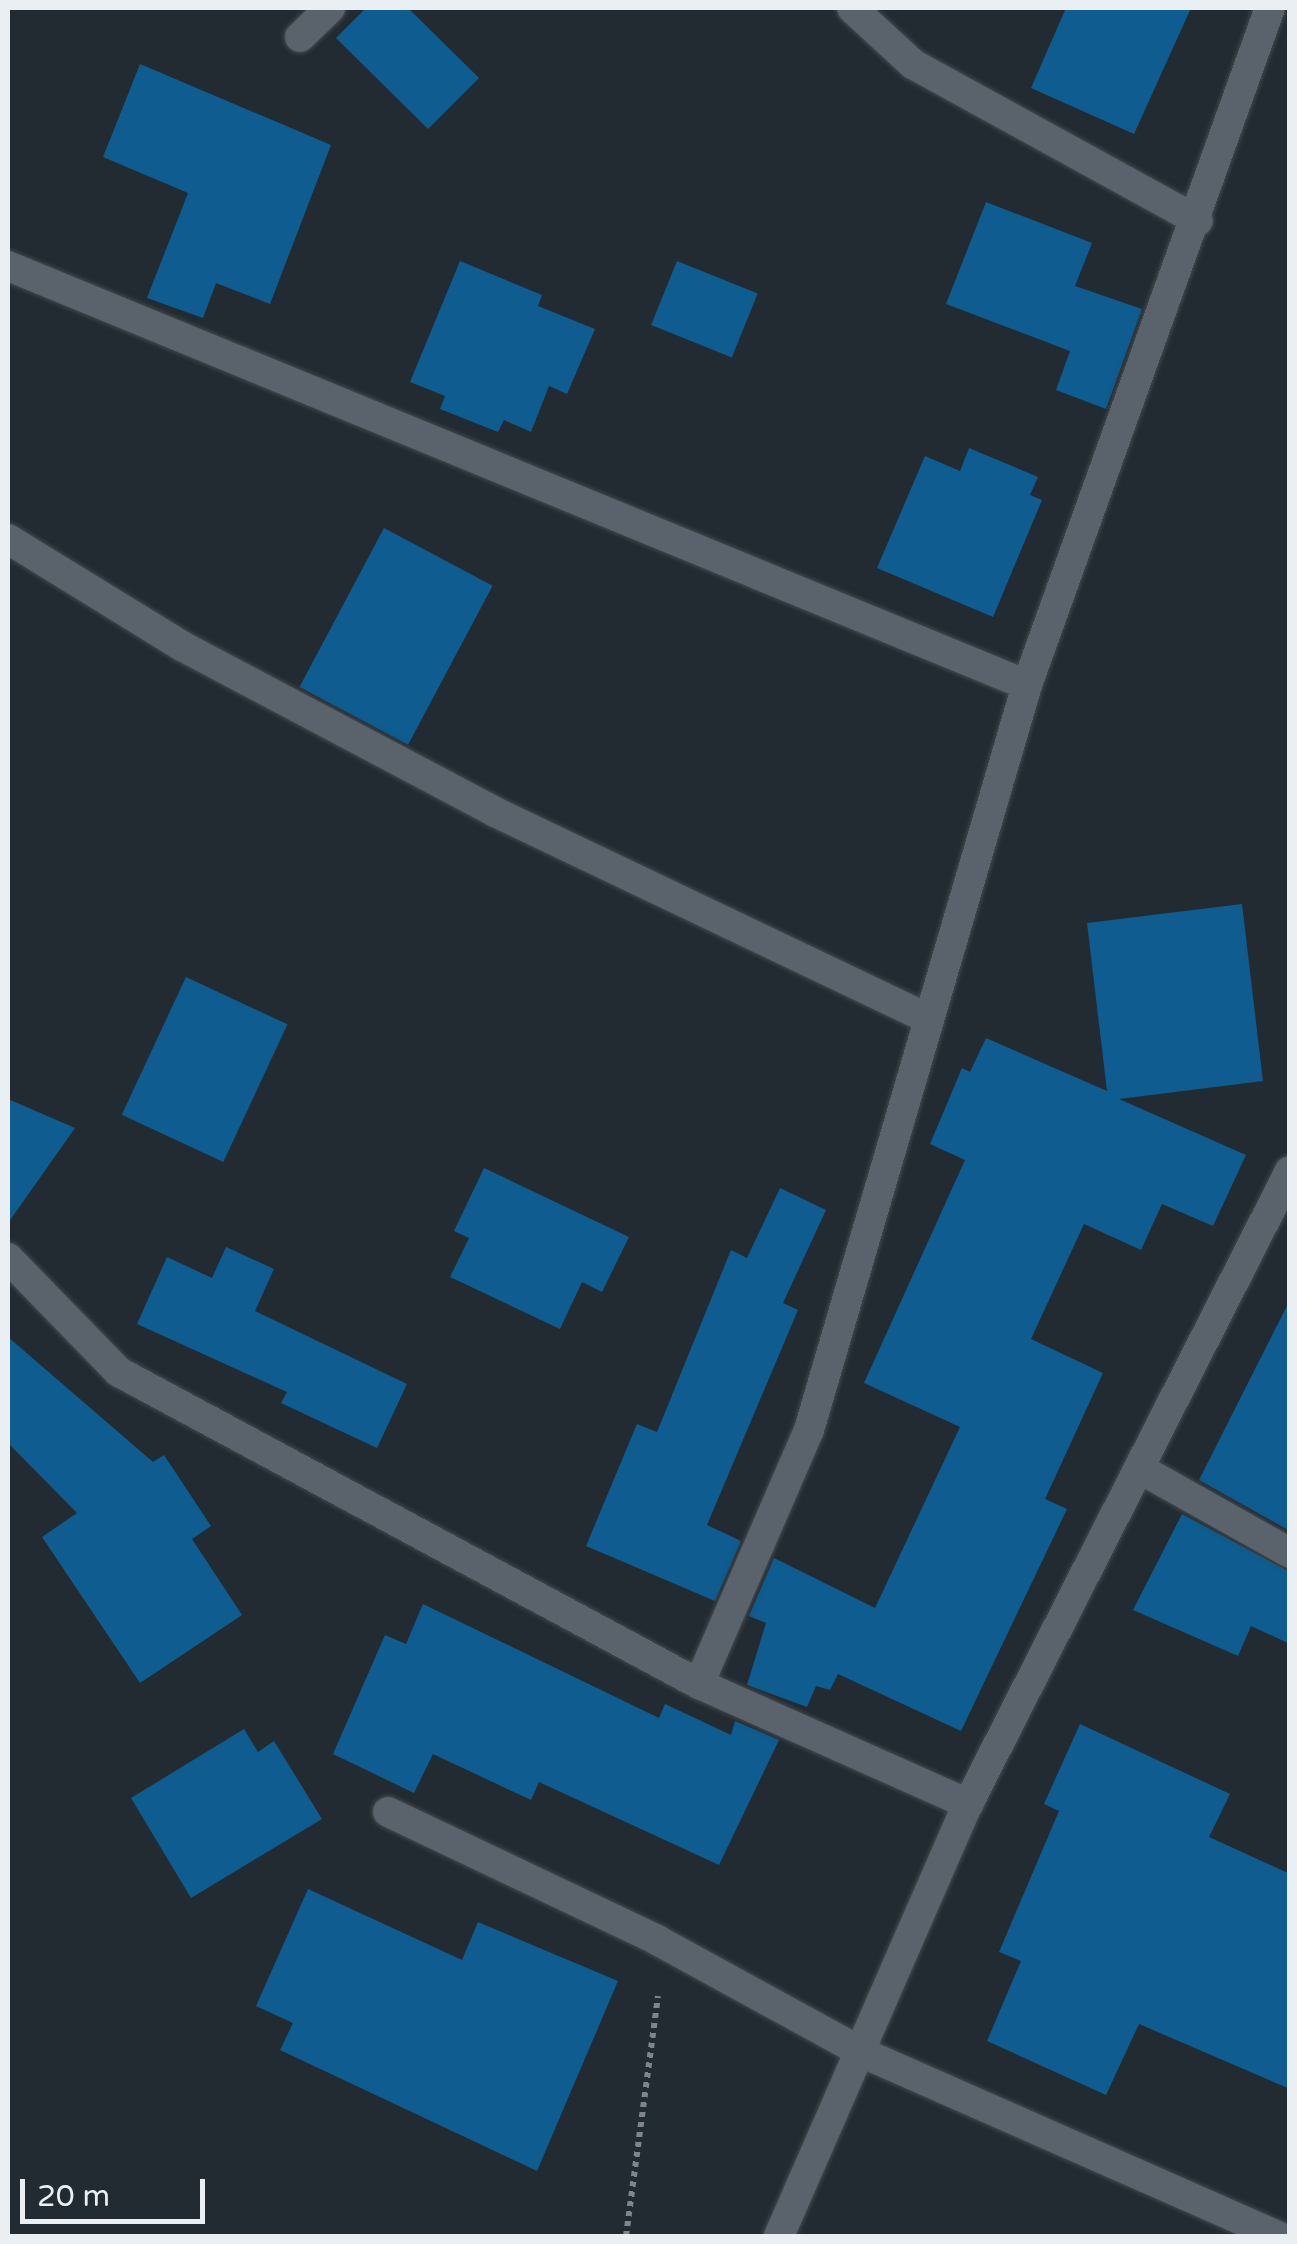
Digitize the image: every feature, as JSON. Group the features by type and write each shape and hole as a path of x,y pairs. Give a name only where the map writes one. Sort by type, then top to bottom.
{"street":[{"path":"300,37 330,8"},
{"path":"852,8 913,64 1198,221"},
{"path":"700,1684 808,1430 924,1017 1027,684 1198,221 1270,8"},
{"path":"8,266 1027,684"},
{"path":"8,539 182,646 495,812 924,1017"},
{"path":"779,2236 863,2054 968,1804 1142,1470 1290,1171"},
{"path":"8,1258 118,1372 700,1684 968,1804"},
{"path":"1142,1470 1290,1552"},
{"path":"388,1812 656,1940 863,2054 1277,2236"}],"path":[{"path":"626,2236 658,2001 656,1940"}],"building":[{"path":"366,8 408,8 479,78 428,129 336,38"},
{"path":"1066,8 1191,8 1134,134 1031,88"},
{"path":"140,64 331,145 270,304 216,283 203,318 147,298 188,193 103,157"},
{"path":"986,202 1092,243 1075,286 1142,309 1106,409 1056,390 1070,351 946,304"},
{"path":"460,261 542,295 538,306 595,329 567,394 549,386 531,432 504,420 498,432 440,409 445,396 410,382"},
{"path":"677,261 758,294 732,358 651,325"},
{"path":"969,448 1038,477 1030,495 1042,500 993,617 877,568 925,456 960,471"},
{"path":"384,528 493,586 408,745 299,687"},
{"path":"1242,904 1263,1081 1119,1099 1246,1155 1213,1226 1162,1204 1141,1250 1084,1224 1031,1339 1103,1373 1045,1499 1067,1509 961,1731 838,1674 830,1690 816,1686 807,1707 747,1685 766,1623 749,1616 774,1558 875,1608 960,1427 864,1383 965,1160 930,1144 962,1068 970,1072 986,1038 1107,1091 1087,923"},
{"path":"186,977 288,1024 223,1162 122,1115"},
{"path":"8,1099 75,1128 8,1223"},
{"path":"484,1168 629,1237 602,1292 582,1282 560,1329 450,1277 469,1238 454,1231"},
{"path":"780,1188 826,1210 783,1303 798,1310 707,1525 741,1541 715,1601 586,1546 637,1424 657,1432 731,1250 747,1258"},
{"path":"226,1247 274,1269 255,1311 407,1384 377,1448 281,1403 287,1392 137,1324 167,1257 212,1278"},
{"path":"1290,1300 1290,1531 1199,1480"},
{"path":"8,1337 153,1462 164,1455 211,1526 192,1539 242,1615 140,1683 42,1537 77,1513 8,1443"},
{"path":"1182,1514 1290,1572 1290,1644 1251,1626 1238,1656 1133,1610"},
{"path":"423,1604 659,1718 665,1704 731,1735 735,1721 779,1740 719,1865 539,1782 531,1800 433,1754 414,1793 333,1754 385,1635 406,1644"},
{"path":"1080,1724 1230,1794 1209,1837 1290,1874 1290,2089 1139,2024 1106,2095 987,2041 1021,1961 999,1952 1059,1811 1044,1804"},
{"path":"244,1729 258,1752 274,1741 322,1819 191,1898 131,1798"},
{"path":"308,1889 462,1960 478,1922 618,1981 537,2171 280,2050 293,2023 256,2006"}]}
